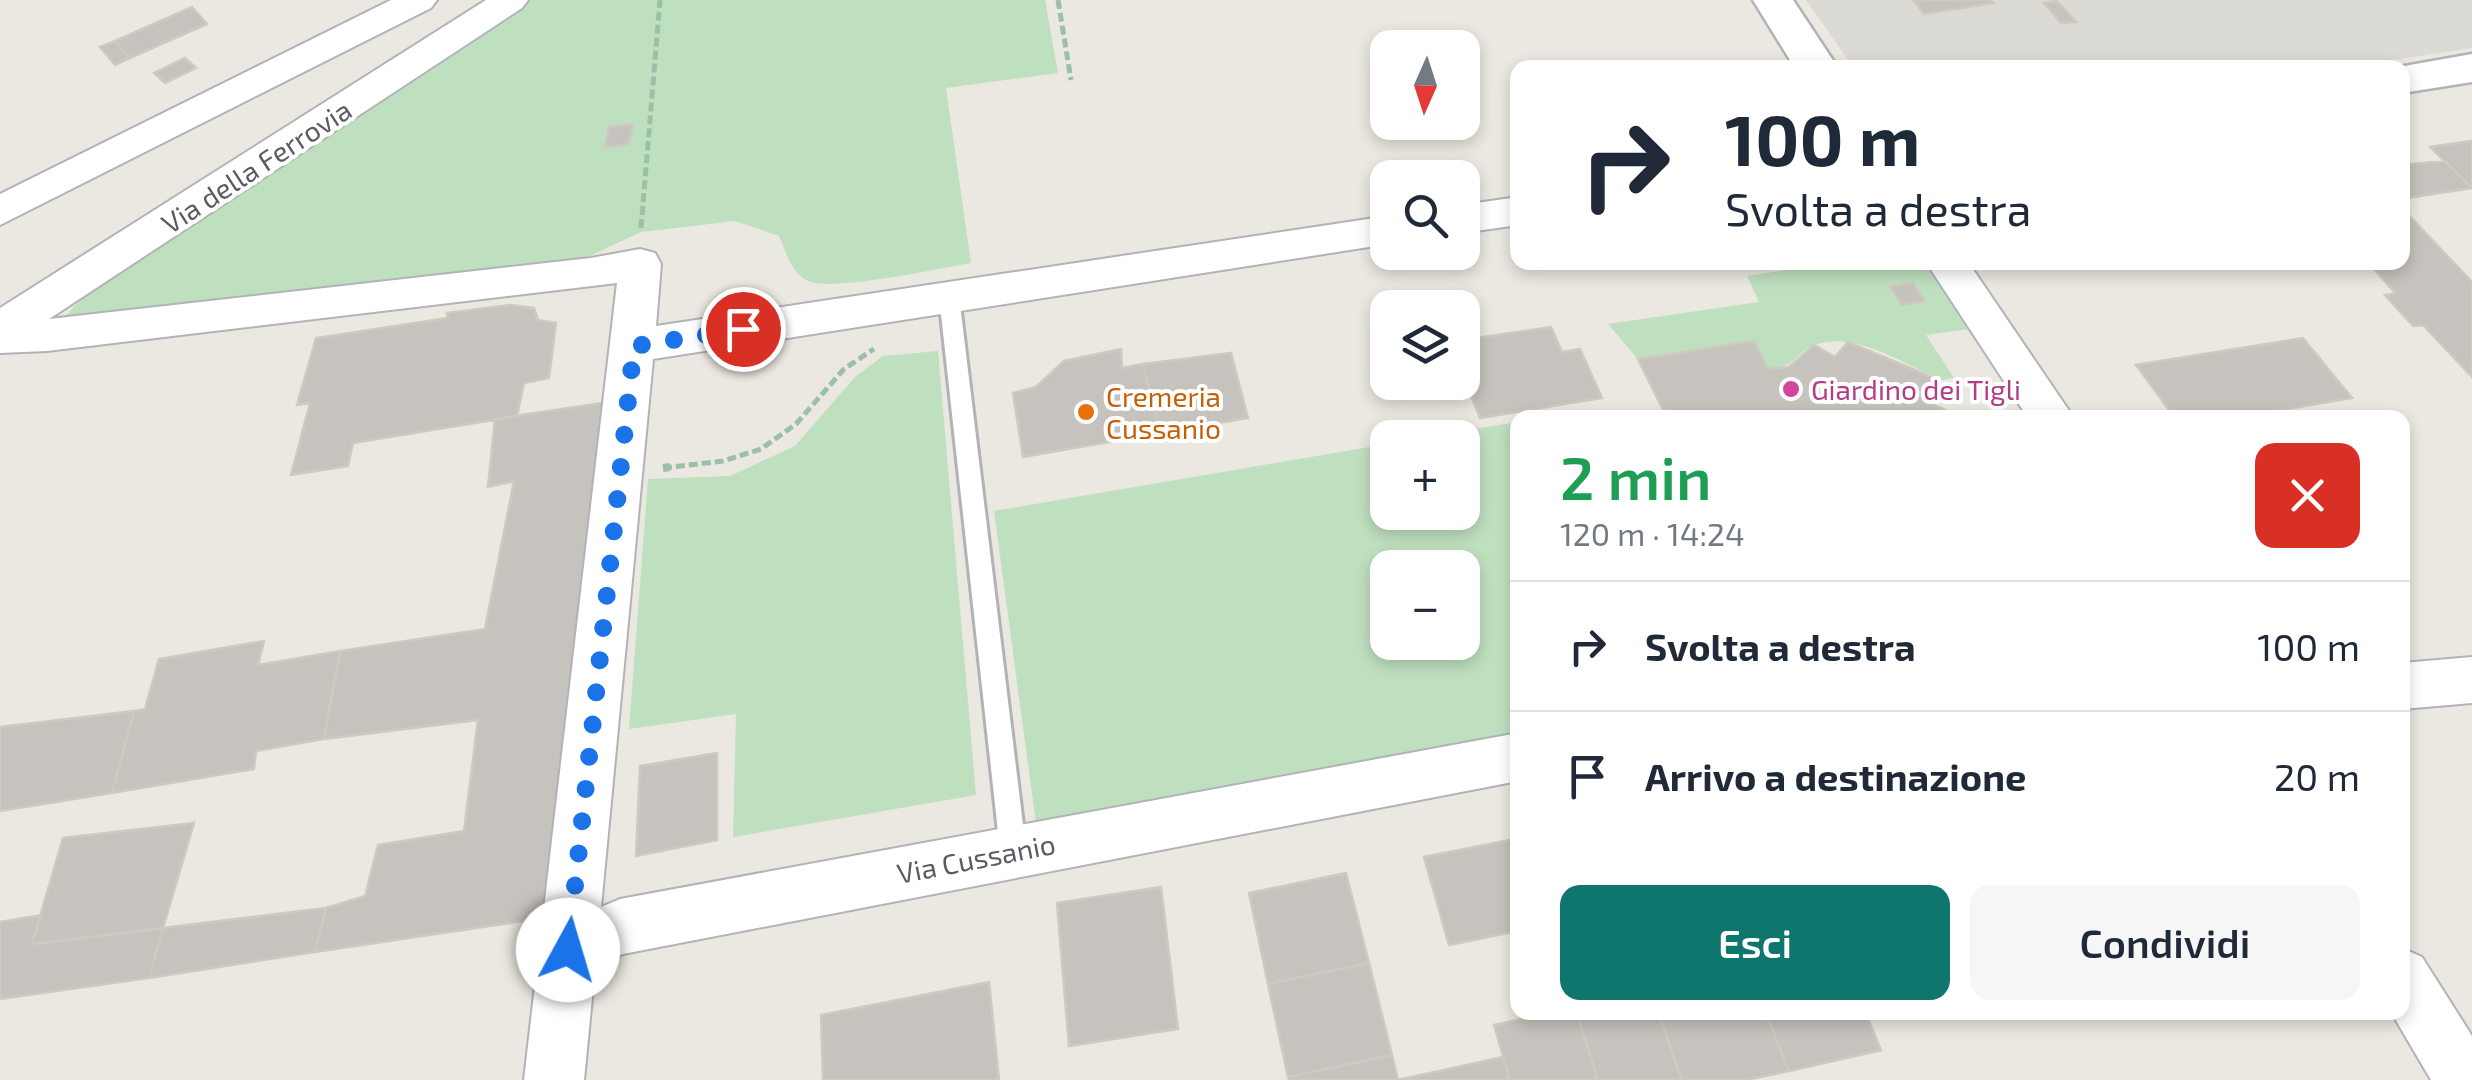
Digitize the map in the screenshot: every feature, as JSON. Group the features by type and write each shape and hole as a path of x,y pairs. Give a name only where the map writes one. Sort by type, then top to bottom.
{"street":[{"path":"0,211 420,0"},
{"name":"Via della Ferrovia","path":"0,328 510,0"},
{"path":"1773,0 1812,60"},
{"path":"2410,78 2472,68"},
{"path":"1480,216 1510,212"},
{"path":"634,346 1370,233"},
{"path":"0,337 572,276 640,264 622,472 554,1080"},
{"path":"1951,270 2047,410"},
{"path":"2410,685 2472,680"},
{"name":"Via Cussanio","path":"568,950 620,927 1510,758"},
{"path":"2410,990 2465,1080"}],"lane":[{"path":"936,298 1013,850"}],"path":[{"path":"640,264 660,0"},
{"path":"1058,0 1071,80"},
{"path":"622,472 723,461 761,449 796,424 844,369 874,349 924,334 936,298"}],"shaded area":[{"path":"1806,0 2472,0 2472,48 2393,60 1848,60"}],"green space":[{"path":"529,0 1045,0 1058,73 946,88 971,263 821,284 797,273 779,236 735,221 641,232 583,259 60,322 101,278"},
{"path":"1786,270 1929,270 1969,329 1926,335 1954,378 1941,380 1880,351 1846,342 1815,345 1791,362 1768,369 1754,341 1638,359 1608,324 1759,302 1747,276"},
{"path":"938,351 976,795 733,837 736,714 629,729 648,479 730,476 795,446 855,377 883,356"},
{"path":"1510,423 1510,738 1037,831 994,511 1370,447 1370,530 1480,530 1480,428"}],"building":[{"path":"1913,0 1991,0 1993,3 1924,14"},
{"path":"2057,1 2076,22 2061,23 2044,3"},
{"path":"192,7 207,24 130,58 115,41"},
{"path":"115,41 130,58 115,65 100,47"},
{"path":"185,58 196,68 165,83 154,73"},
{"path":"633,124 629,144 605,147 609,127"},
{"path":"2472,141 2472,188 2430,147"},
{"path":"2445,161 2472,188 2410,198 2410,164"},
{"path":"2410,216 2472,282 2472,377 2423,325 2413,326 2385,295 2395,293 2375,270 2410,270"},
{"path":"1913,283 1925,301 1901,305 1890,287"},
{"path":"510,305 534,308 538,320 556,323 549,378 524,383 517,416 353,443 348,466 291,475 310,403 297,405 316,338"},
{"path":"1551,327 1562,352 1580,349 1602,398 1510,410 1480,418 1473,400 1480,400 1480,337"},
{"path":"2303,338 2352,398 2282,410 2169,410 2136,365"},
{"name":"Giardino dei Tigli","path":"1754,341 1768,369 1789,367 1814,345 1835,357 1848,342 1934,378 1924,400 1945,410 1663,410 1638,359"},
{"path":"1121,349 1122,368 1143,364 1160,433 1023,457 1013,393 1036,387 1064,361"},
{"path":"1231,353 1248,418 1160,433 1143,364"},
{"path":"609,402 556,916 315,952 326,908 365,896 378,845 464,831 478,720 324,739 340,651 485,629 514,481 488,487 495,419"},
{"path":"264,641 258,665 340,651 324,739 256,751 254,769 112,793 134,711 145,709 159,659"},
{"path":"134,711 112,793 0,811 0,727"},
{"path":"717,753 717,840 636,856 640,766"},
{"path":"194,823 163,928 32,944 63,838"},
{"path":"1510,840 1510,933 1449,945 1424,857"},
{"path":"1346,873 1369,963 1268,984 1249,893"},
{"path":"1161,887 1178,1029 1069,1046 1057,903"},
{"path":"326,908 315,952 149,978 163,928"},
{"path":"41,915 32,944 163,928 149,978 0,999 0,922"},
{"path":"1369,963 1392,1055 1288,1077 1268,984"},
{"path":"989,982 999,1080 823,1080 821,1015"},
{"path":"1517,1020 1579,1020 1598,1080 1510,1080 1494,1025"},
{"path":"1579,1020 1661,1020 1682,1080 1598,1080"},
{"path":"1660,1020 1768,1020 1789,1071 1746,1080 1682,1080"},
{"path":"1768,1020 1868,1020 1881,1050 1789,1071"},
{"path":"1392,1055 1398,1080 1288,1077"},
{"path":"1503,1057 1510,1080 1398,1080"}],"place":[{"name":"Giardino dei Tigli","path":"1791,389"},
{"name":"Cremeria Cussanio","path":"1086,412"}],"route":[{"path":"568,950 634,346 743,329"}]}
